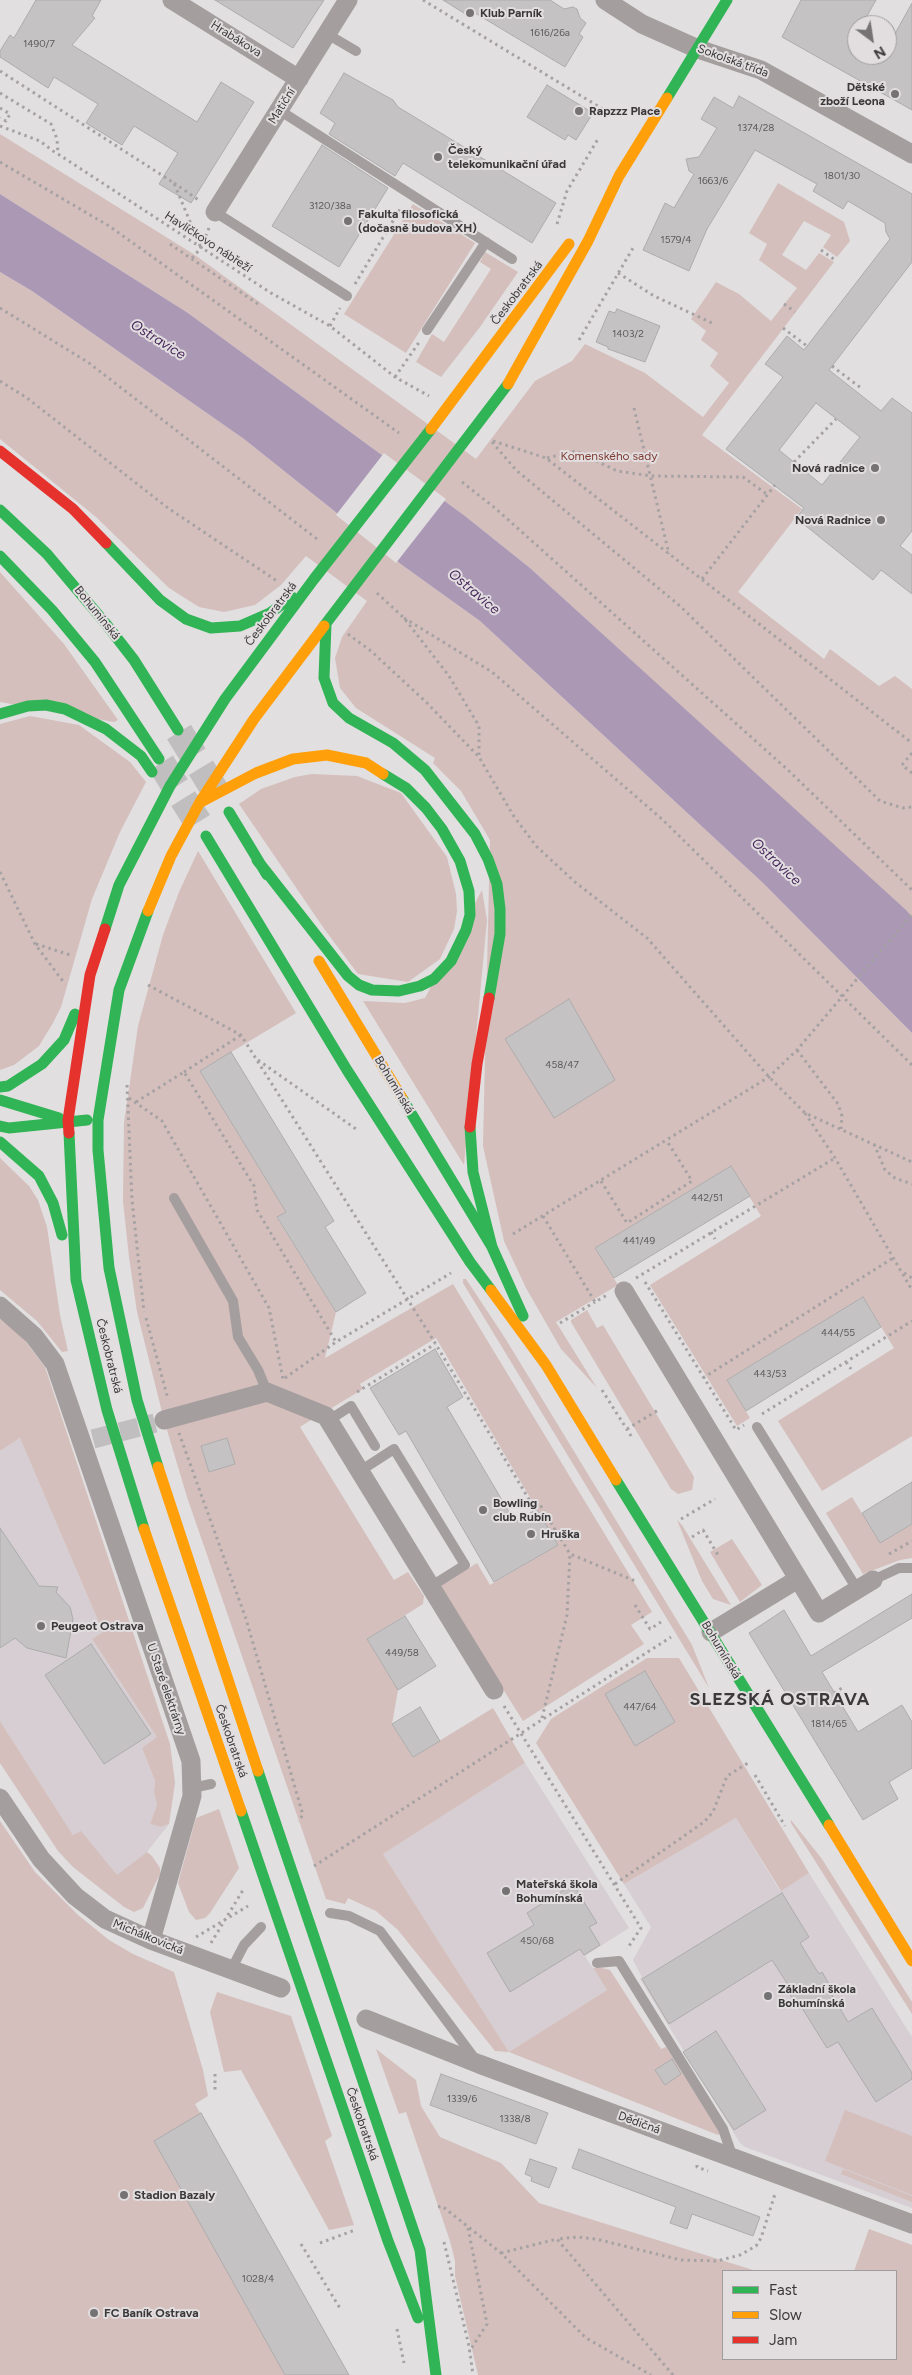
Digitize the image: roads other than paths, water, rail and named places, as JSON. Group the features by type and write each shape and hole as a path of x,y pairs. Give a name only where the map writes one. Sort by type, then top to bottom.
{"main road":[{"name":"Českobratrská","path":"433,2355 388,2241 150,1546 108,1410 76,1280 68,1120 90,975 119,885 170,786 224,699 314,579 463,388 615,183 727,0"},
{"name":"Českobratrská","path":"436,2375 420,2250 180,1540 138,1400 109,1268 98,1150 98,1120 107,1054 119,990 140,931 164,873 200,802 254,719 510,381 588,241 615,183"},
{"path":"0,452 30,473 88,524 160,600 186,619 211,628 240,626 261,618 314,579"},
{"name":"Bohumínská","path":"0,510 46,554 106,624 134,660 178,730"},
{"path":"0,556 52,610 95,662 159,760"},
{"path":"326,624 324,678 333,703 348,718 393,743 425,770 459,809 475,834 493,871 500,901 500,934 477,1064 470,1120 473,1172 492,1248"},
{"path":"0,714 28,706 46,705 64,708 88,718 106,729 141,756 152,772"},
{"path":"200,802 276,765 311,756 344,757 360,761 406,788 426,808 442,829 460,861 469,891 469,922 460,946 446,968 425,983 408,990 388,993 372,990 359,985 342,969 257,860"},
{"name":"Bohumínská","path":"228,812 492,1248 546,1365"},
{"name":"Bohumínská","path":"205,838 348,1070 470,1262 546,1365 912,1961"},
{"path":"0,1087 8,1086 42,1064 64,1040 90,975"},
{"path":"0,1100 68,1120"},
{"path":"0,1126 9,1128 68,1120 98,1120"},
{"path":"0,1142 39,1176 53,1203 76,1280"}],"street":[{"name":"Hrabákova","path":"172,0 299,79"},
{"name":"Matiční","path":"215,212 348,0"},
{"name":"Sokolská třída","path":"605,0 642,24 698,49 762,70 912,154"},
{"path":"623,1289 819,1613 865,1585"},
{"name":"U Staré elektrárny","path":"0,1306 34,1336 55,1364 87,1440 191,1761 192,1788 178,1850 151,1940"},
{"path":"169,1419 267,1392 322,1414 329,1420 494,1690"},
{"path":"711,1632 798,1579"},
{"name":"Michálkovická","path":"0,1798 37,1854 66,1888 105,1919 151,1940 231,1970"},
{"path":"231,1970 281,1988"},
{"name":"Dědičná","path":"366,2020 479,2064 912,2224"}],"lane":[{"path":"327,34 356,51"},
{"path":"279,110 512,259"},
{"path":"215,212 348,296"},
{"path":"427,330 486,242"},
{"path":"174,1198 232,1301 238,1337 258,1370 267,1392"},
{"path":"329,1420 351,1406 375,1446"},
{"path":"755,1422 865,1585 898,1568 912,1568"},
{"path":"360,1471 394,1449 465,1565 430,1587"},
{"path":"192,1788 211,1784"},
{"path":"330,1913 350,1916 380,1931 479,2064"},
{"path":"231,1970 244,1945 261,1927"},
{"path":"597,1963 619,1961 723,2130 732,2158"}],"water":[{"name":"Ostravice","path":"0,194 188,313 465,516 530,568 906,910 912,917 912,1033 763,883 480,621 402,565 244,439 32,291 0,272"}],"tunnel":[{"path":"179,732 222,802"},
{"path":"161,763 204,832"},
{"path":"93,1439 155,1423"}],"place":[{"name":"Klub Parník","path":"470,13"},
{"name":"Dětské zboží Leona","path":"895,94"},
{"name":"Rapzzz Place","path":"579,111"},
{"name":"Český telekomunikační úřad","path":"438,157"},
{"name":"Fakulta filosofická (dočasně budova XH)","path":"348,221"},
{"name":"Nová radnice","path":"875,468"},
{"name":"Nová Radnice","path":"881,520"},
{"name":"Bowling club Rubín","path":"483,1510"},
{"name":"Hruška","path":"531,1534"},
{"name":"Peugeot Ostrava","path":"41,1626"},
{"name":"Mateřská škola Bohumínská","path":"506,1891"},
{"name":"Základní škola Bohumínská","path":"768,1996"},
{"name":"Stadion Bazaly","path":"124,2195"},
{"name":"FC Baník Ostrava","path":"94,2313"}],"district":[{"name":"SLEZSKÁ OSTRAVA","path":"780,1700"}],"park label":[{"name":"Komenského sady","path":"609,456"}]}
